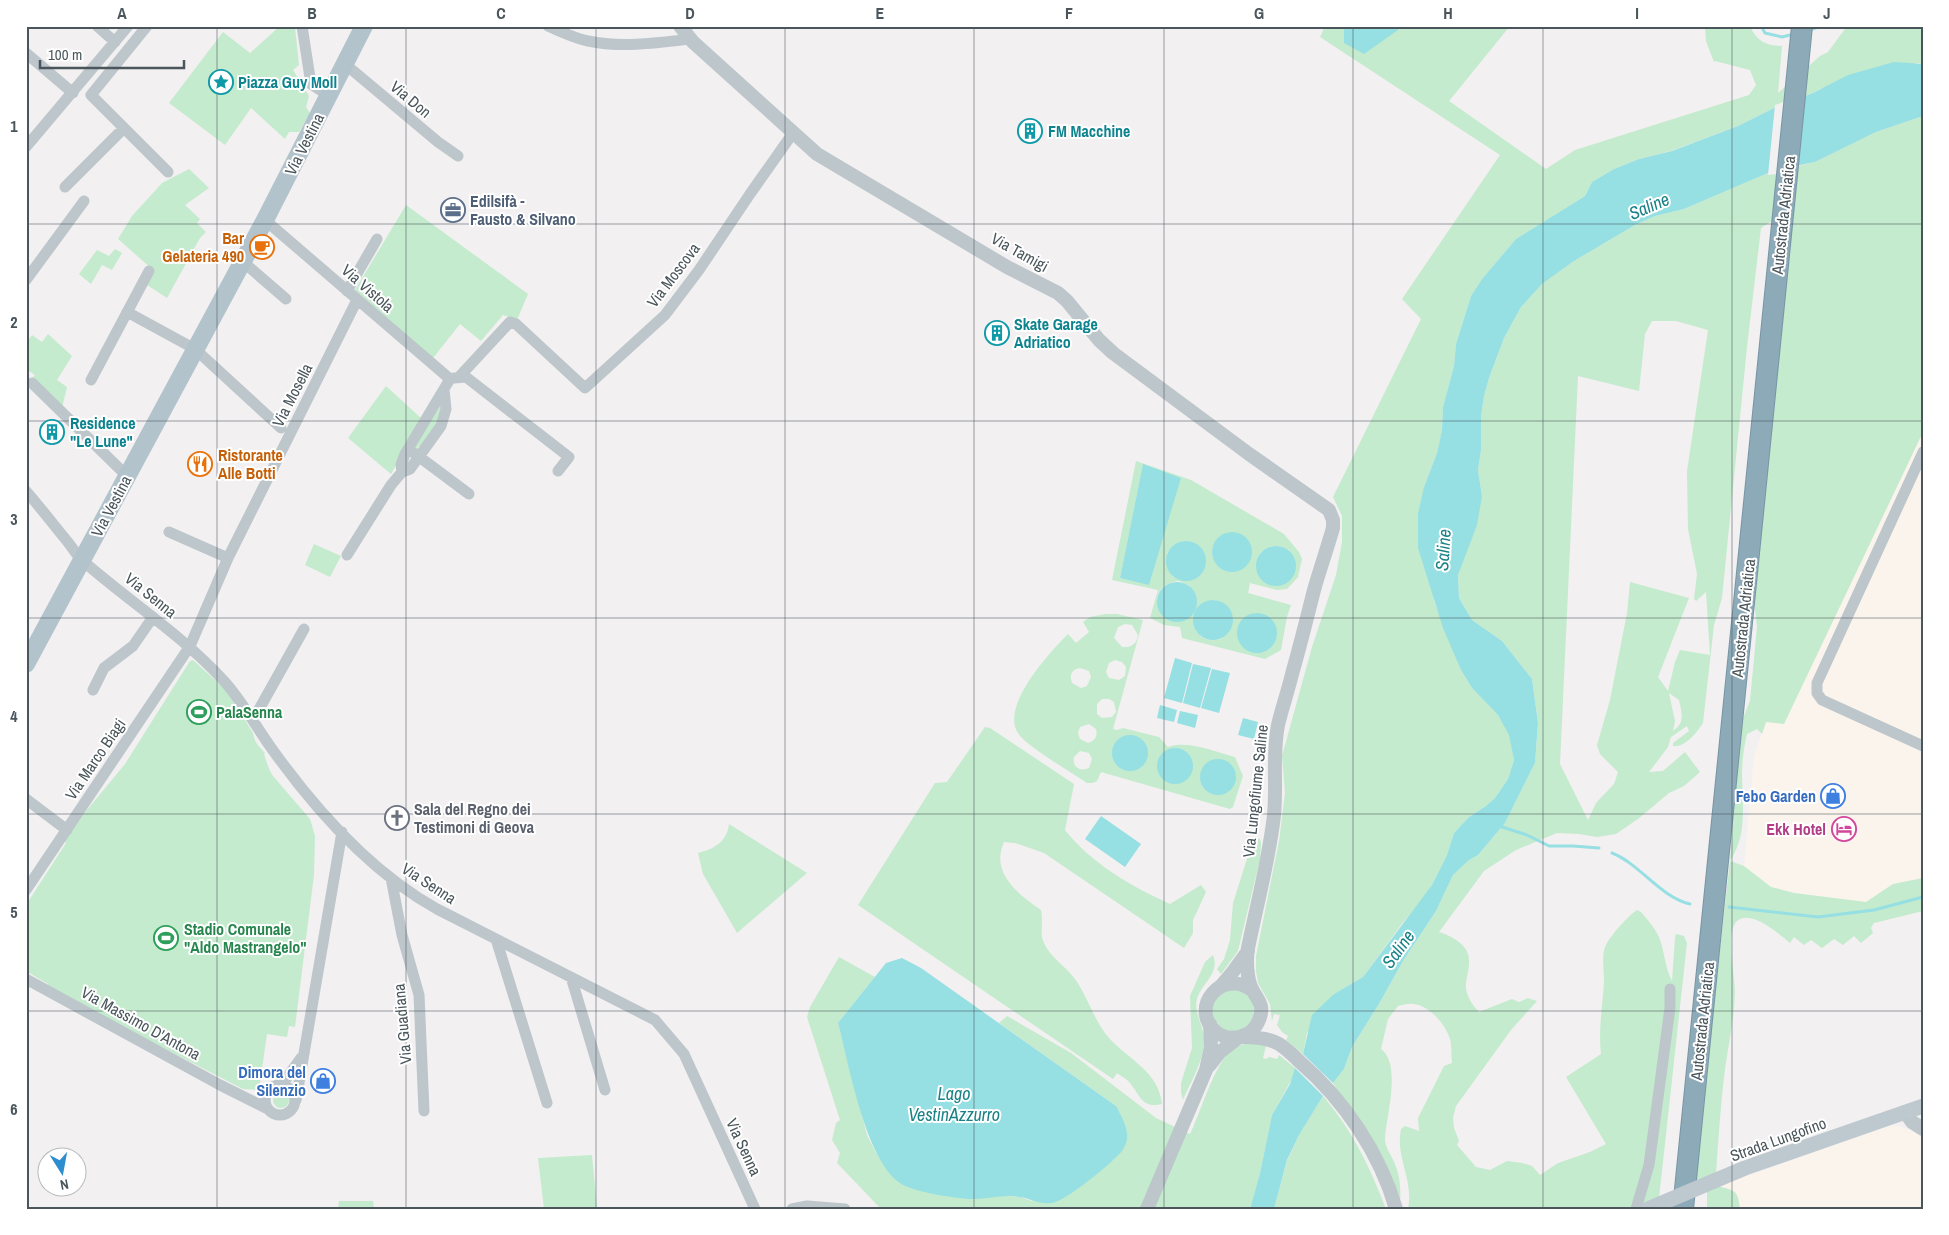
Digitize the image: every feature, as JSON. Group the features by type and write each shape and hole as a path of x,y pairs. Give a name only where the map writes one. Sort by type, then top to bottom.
{"highway":[{"name":"Autostrada Adriatica","path":"1773,253 1789,26"},
{"name":"Autostrada Adriatica","path":"1670,1209 1703,945 1773,253 1802,26"},
{"name":"Autostrada Adriatica","path":"1683,1209 1703,945"}],"main road":[{"name":"Via Vestina","path":"26,664 265,220 364,26"},
{"name":"Strada Lungofino","path":"1648,1209 1714,1181 1923,1106"}],"street":[{"path":"97,26 115,42"},
{"path":"27,145 128,26"},
{"path":"147,26 91,95 168,172"},
{"path":"302,26 311,84 329,96"},
{"path":"548,26 584,40 601,43 648,43 690,39"},
{"name":"Via Tamigi","path":"680,26 690,39 742,84 817,154 1007,267 1063,296 1099,340 1113,353 1249,454 1325,505 1330,510 1334,520"},
{"path":"26,53 73,93"},
{"name":"Via Don","path":"345,64 438,142 458,156"},
{"path":"65,187 124,128"},
{"name":"Via Moscova","path":"451,382 510,322 516,324 585,388 665,315 699,270 793,133"},
{"path":"26,280 84,201"},
{"name":"Via Vistola","path":"265,220 451,382 466,377 569,457 558,471"},
{"path":"347,291 377,239"},
{"path":"242,261 286,299"},
{"path":"91,380 149,271"},
{"name":"Via Mosella","path":"190,646 228,558 357,300"},
{"path":"127,312 195,349 281,428"},
{"path":"402,472 401,465 408,450 451,382"},
{"path":"347,555 391,486 402,472 410,469 441,426 451,382"},
{"path":"32,383 127,476"},
{"path":"408,450 468,494"},
{"path":"1923,452 1816,683 1817,693 1822,700 1923,746"},
{"name":"Via Senna","path":"26,491 82,560 190,646 230,688 285,766 342,832 391,878 423,902 655,1020 684,1054 755,1209"},
{"name":"Via Lungofiume Saline","path":"1252,990 1248,970 1248,951 1272,825 1278,723 1334,520"},
{"path":"169,532 228,558"},
{"path":"93,690 104,668 111,660 133,646 153,617"},
{"path":"253,720 304,629"},
{"name":"Via Marco Biagi","path":"26,890 190,646"},
{"path":"26,799 67,830"},
{"path":"303,1054 286,1079 270,1088 266,1095 268,1109 277,1115 292,1110 296,1100 342,832"},
{"name":"Via Guadiana","path":"391,878 402,935 419,995 424,1111"},
{"path":"496,939 547,1103"},
{"name":"Via Lungofiume Saline","path":"1220,986 1248,951"},
{"path":"571,977 605,1090"},
{"name":"Via Massimo D'Antona","path":"26,979 268,1109"},
{"path":"1275,1040 1222,1035 1210,1024 1207,1018 1206,1006 1211,994 1220,986 1229,983 1239,983 1252,990 1260,1000 1261,1012 1275,1040 1309,1070 1336,1099 1356,1125 1379,1166 1396,1209"},
{"path":"1636,1209 1649,1165 1670,1008 1670,989"},
{"path":"1206,1070 1220,1052 1240,1037 1248,1034 1257,1025 1261,1012"},
{"path":"1147,1209 1206,1070 1211,1048 1210,1024"},
{"path":"277,1085 286,1085 290,1088 296,1100"},
{"name":"Via Massimo D'Antona","path":"240,1095 266,1095"},
{"path":"1905,1112 1912,1122 1923,1129"},
{"path":"792,1209 807,1206 845,1209"}],"shaded area":[{"path":"1923,432 1923,878 1893,884 1866,902 1794,893 1771,887 1744,866 1754,756 1766,722 1784,724"},
{"path":"1892,1125 1913,1130 1923,1135 1923,1209 1740,1209 1738,1196 1735,1191 1718,1186"}],"green space":[{"path":"280,26 295,27 299,65 293,70 309,96 306,107 310,113 299,132 289,132 285,139 251,108 225,145 169,103 223,32 250,53"},
{"path":"1325,26 1344,26 1344,43 1398,30 1400,26 1510,26 1449,101 1546,169 1575,150 1749,95 1756,85 1750,70 1714,62 1706,41 1705,26 1750,26 1755,35 1763,42 1782,46 1778,93 1820,56 1828,52 1847,26 1923,26 1923,64 1918,63 1820,89 1774,108 1738,126 1671,151 1639,159 1614,169 1592,182 1585,196 1516,239 1482,279 1471,296 1456,344 1454,366 1443,407 1442,430 1437,453 1424,487 1434,601 1461,670 1472,688 1498,715 1510,735 1514,760 1508,779 1495,798 1469,817 1454,833 1447,855 1432,885 1363,977 1334,994 1307,1033 1303,1054 1286,1040 1288,1036 1277,1025 1280,1015 1274,1014 1272,1021 1270,1004 1258,983 1256,956 1279,841 1285,793 1282,756 1312,647 1336,575 1342,542 1342,516 1333,497 1421,319 1402,299 1500,155 1320,37"},
{"path":"1923,116 1923,432 1784,724 1766,722 1762,734 1757,729 1747,734 1742,764 1742,830 1736,851 1730,861 1739,728 1750,701 1757,627 1753,592 1791,209 1761,228 1722,598 1714,625 1703,723 1690,739 1682,745 1673,746 1673,743 1689,731 1687,726 1671,737 1668,747 1649,772 1663,771 1685,752 1700,772 1684,786 1669,793 1638,819 1616,834 1597,837 1557,833 1516,850 1484,871 1439,932 1459,942 1466,950 1469,963 1466,988 1471,1001 1479,1012 1512,999 1519,1002 1528,998 1537,1001 1511,1030 1456,1106 1453,1118 1454,1128 1459,1141 1457,1145 1476,1167 1490,1170 1507,1161 1532,1166 1540,1175 1558,1163 1590,1152 1606,1144 1566,1077 1601,1054 1603,958 1604,949 1608,941 1633,913 1637,910 1641,912 1658,935 1667,970 1672,981 1676,934 1684,936 1687,943 1659,1198 1631,1209 1408,1209 1409,1188 1400,1150 1401,1129 1405,1126 1419,1131 1418,1118 1444,1066 1452,1063 1450,1039 1445,1027 1426,1008 1410,1004 1398,1006 1388,1019 1381,1049 1387,1056 1391,1066 1391,1091 1385,1139 1386,1146 1398,1173 1400,1202 1386,1163 1333,1083 1344,1069 1352,1047 1403,961 1436,911 1453,875 1469,860 1478,855 1505,823 1535,763 1538,723 1532,679 1502,641 1472,620 1459,598 1458,575 1482,496 1478,470 1484,396 1504,338 1521,307 1542,284 1574,261 1635,225 1655,216 1684,209 1768,173 1815,162 1876,132","holes":["1652,321 1676,321 1708,330 1687,471 1688,529 1697,574 1694,599 1696,601 1706,592 1710,655 1680,650 1668,691 1658,677 1689,598 1630,582 1627,613 1610,700 1597,745 1600,754 1618,772 1614,784 1596,803 1588,820 1560,764 1578,376 1639,391 1645,334","1669,693 1679,700 1682,713 1681,721 1673,731 1675,721"]},
{"path":"189,169 209,188 185,205 200,219 197,223 206,232 200,238 167,298 144,283 152,269 118,239 132,216 162,183"},
{"path":"406,205 528,294 517,320 503,315 481,341 460,324 433,358 355,290"},
{"path":"115,249 122,253 112,270 102,265 91,284 79,274 97,250 109,256"},
{"path":"48,334 72,356 57,380 67,387 62,408 32,378 35,375 26,369 26,343 32,335 42,342"},
{"path":"386,386 422,419 391,474 348,438"},
{"path":"443,402 443,409 435,428 416,449 414,446"},
{"path":"1136,461 1191,480 1284,534 1299,552 1302,559 1298,577 1287,589 1277,590 1250,583 1248,593 1291,605 1281,650 1265,659 1182,638 1180,627 1164,625 1150,618 1158,590 1112,580","holes":["1143,465 1180,478 1149,584 1120,578","1221,535 1250,560 1243,568 1234,572 1226,571 1219,567 1214,560 1212,552 1214,544","1175,544 1203,551 1205,565 1198,576 1186,580 1172,576 1167,553","1272,546 1289,550 1291,579 1281,585 1258,558 1261,552","1179,581 1190,586 1192,615 1181,621 1172,621 1164,616 1159,609 1157,600 1160,592 1167,585","1215,600 1225,605 1231,612 1233,620 1227,635 1220,639 1211,640 1200,636 1203,603","1270,618 1276,631 1274,643 1268,650"]},
{"path":"314,544 341,556 330,577 305,565"},
{"path":"1117,614 1143,620 1113,729 1123,728 1159,737 1168,747 1176,745 1192,746 1235,757 1243,776 1233,807 1230,809 1101,772 1097,781 1087,783 1039,752 1018,733 1014,722 1016,709 1021,695 1030,680 1050,653 1068,634 1076,643 1089,632 1083,622 1090,617","holes":["1125,624 1132,625 1138,635 1135,643 1128,647 1122,647 1114,638 1118,627","1115,660 1122,662 1126,667 1125,676 1119,680 1109,678 1106,672 1109,663","1080,668 1089,671 1091,677 1087,686 1081,688 1072,683 1071,675","1102,699 1109,699 1114,702 1116,712 1112,717 1102,718 1097,714 1097,704","1089,724 1096,729 1097,734 1094,740 1088,743 1080,739 1078,733 1080,727","1173,748 1179,749 1163,779 1158,770 1158,765 1164,753","1080,751 1089,753 1092,759 1089,768 1083,769 1077,768 1074,757","1211,761 1220,761 1232,767 1236,777 1211,794 1202,786"]},
{"name":"Stadio Comunale \"Aldo Mastrangelo\"","path":"193,660 227,691 253,733 256,742 265,753 273,776 310,819 315,836 314,875 295,1027 289,1026 287,1037 267,1034 259,1090 243,1089 47,988 48,984 26,971 26,905 66,843 63,839 125,764 190,661"},
{"path":"985,727 990,728 1074,784 1065,830 1100,864 1141,890 1170,904 1201,885 1206,892 1193,920 1193,933 1184,948 1044,853 1015,843 1004,842 1001,853 1003,873 1009,882 1015,890 1041,910 1042,937 1047,949 1075,979 1099,1024 1109,1038 1142,1067 1155,1083 1160,1093 1162,1104 1150,1105 1146,1103 1129,1082 1117,1073 1113,1079 858,905 935,783 947,782"},
{"path":"729,824 807,873 737,933 703,874 698,853 719,844 726,836"},
{"path":"1254,837 1260,839 1260,859 1238,951 1221,974 1217,969 1224,959 1230,940 1233,903"},
{"path":"1730,861 1744,866 1771,887 1794,893 1866,902 1893,884 1923,878 1923,911 1874,923 1871,928 1873,933 1861,943 1854,936 1843,945 1834,939 1822,948 1811,940 1804,945 1794,937 1790,943 1757,920 1743,918 1737,921 1733,927 1731,944 1735,992 1723,1086 1716,1173 1696,1184 1703,1100"},
{"path":"1213,955 1215,961 1213,972 1196,1001 1204,1046 1197,1070 1183,1100 1181,1083 1192,1048 1190,996 1205,962"},
{"path":"839,957 875,977 838,1023 867,1135 889,1172 1006,1196 1020,1197 1032,1201 1116,1106 999,1023 1007,1016 1071,1053 1156,1118 1190,1134 1220,1065 1232,1050 1244,1044 1257,1044 1266,1046 1263,1058 1277,1059 1279,1055 1295,1068 1294,1075 1272,1115 1260,1173 1250,1209 881,1209 837,1163 840,1153 832,1140 836,1123 840,1120 807,1017 810,1007"},
{"path":"1229,989 1237,989 1248,995 1254,1010 1248,1025 1237,1031 1229,1031 1218,1025 1212,1014 1212,1006 1218,995"},
{"path":"281,1092 287,1094 289,1100 287,1106 281,1108 275,1106 273,1100 275,1094"},
{"path":"1323,1096 1343,1122 1359,1150 1386,1209 1274,1209 1287,1161 1299,1135"},
{"path":"592,1155 597,1209 544,1209 538,1158"},
{"path":"1718,1186 1735,1192 1740,1209 1707,1209 1707,1189"},
{"path":"339,1201 373,1201 374,1209 338,1209"}],"water":[{"path":"1344,26 1400,26 1398,30 1364,54 1344,43"},
{"name":"Saline","path":"1894,62 1923,64 1923,116 1876,132 1815,162 1768,173 1684,209 1655,216 1635,225 1574,261 1542,284 1521,307 1504,338 1484,396 1478,470 1482,496 1477,525 1458,575 1459,598 1472,620 1502,641 1532,679 1538,723 1535,763 1505,823 1478,855 1469,860 1453,875 1436,911 1403,961 1352,1047 1344,1069 1333,1083 1303,1054 1312,1015 1334,994 1363,977 1432,885 1447,855 1454,833 1469,817 1495,798 1508,779 1514,760 1509,735 1498,715 1472,688 1461,670 1443,628 1418,548 1418,514 1424,487 1437,453 1442,430 1443,407 1454,366 1456,344 1471,296 1482,279 1516,239 1585,196 1592,182 1614,169 1639,159 1672,151 1738,126 1774,108 1813,93 1848,75"},
{"path":"1143,464 1181,478 1149,585 1120,578"},
{"path":"1228,532 1236,532 1243,535 1249,541 1252,552 1249,563 1243,569 1236,572 1228,572 1221,569 1215,563 1212,556 1212,548 1215,541 1221,535"},
{"path":"1182,541 1190,541 1197,544 1203,550 1206,561 1203,572 1197,578 1190,581 1182,581 1175,578 1169,572 1166,565 1166,557 1169,550 1175,544"},
{"path":"1272,546 1280,546 1287,549 1293,555 1296,566 1293,577 1287,583 1280,586 1272,586 1265,583 1259,577 1256,570 1256,562 1259,555 1265,549"},
{"path":"1173,582 1181,582 1188,585 1194,591 1197,602 1194,613 1188,619 1181,622 1173,622 1166,619 1160,613 1157,606 1157,598 1160,591 1166,585"},
{"path":"1209,600 1217,600 1224,603 1230,609 1233,620 1230,631 1224,637 1217,640 1209,640 1202,637 1196,631 1193,624 1193,616 1196,609 1202,603"},
{"path":"1253,613 1261,613 1268,616 1274,622 1277,633 1274,644 1268,650 1261,653 1253,653 1246,650 1240,644 1237,637 1237,629 1240,622 1246,616"},
{"path":"1175,658 1192,663 1182,703 1164,698"},
{"path":"1193,664 1211,668 1200,708 1183,703"},
{"path":"1212,669 1230,673 1219,713 1201,708"},
{"path":"1160,705 1177,710 1174,722 1157,718"},
{"path":"1180,711 1198,715 1195,728 1177,723"},
{"path":"1243,718 1258,722 1254,739 1238,735"},
{"path":"1130,735 1142,741 1148,753 1142,765 1130,771 1118,765 1112,753 1118,741"},
{"path":"1175,748 1187,754 1193,766 1187,778 1175,784 1163,778 1157,766 1163,754"},
{"path":"1218,759 1230,765 1236,777 1230,789 1218,795 1206,789 1200,777 1206,765"},
{"path":"1101,816 1141,844 1125,867 1085,839"},
{"name":"Lago VestinAzzurro","path":"902,958 921,968 1116,1106 1124,1122 1127,1134 1124,1147 1117,1157 1078,1189 1059,1201 1052,1203 1043,1203 1013,1196 973,1199 957,1198 924,1192 900,1183 888,1171 877,1154 868,1133 853,1085 838,1023 886,963"},
{"path":"1295,1068 1323,1096 1299,1135 1287,1160 1274,1209 1250,1209 1260,1173 1272,1115 1290,1084"}],"pier":[{"path":"1802,95 1783,173 1768,175 1775,105"}],"waterway":[{"path":"1761,26 1765,33 1782,37 1794,34"},
{"path":"1809,30 1822,26"},
{"path":"1499,826 1527,835 1549,846 1599,848"},
{"path":"1612,853 1632,865 1669,895 1690,904"},
{"path":"1729,907 1818,917 1874,910 1923,897"}],"place":[{"name":"Piazza Guy Moll","path":"221,82"},
{"name":"FM Macchine","path":"1030,131"},
{"name":"Edilsifà - Fausto & Silvano","path":"453,210"},
{"name":"Bar Gelateria 490","path":"262,247"},
{"name":"Skate Garage Adriatico","path":"997,333"},
{"name":"Residence \"Le Lune\"","path":"52,432"},
{"name":"Ristorante Alle Botti","path":"200,464"},
{"name":"PalaSenna","path":"199,712"},
{"name":"Febo Garden","path":"1833,796"},
{"name":"Sala del Regno dei Testimoni di Geova","path":"397,818"},
{"name":"Ekk Hotel","path":"1844,829"},
{"name":"Stadio Comunale \"Aldo Mastrangelo\"","path":"166,938"},
{"name":"Dimora del Silenzio","path":"323,1081"}]}
